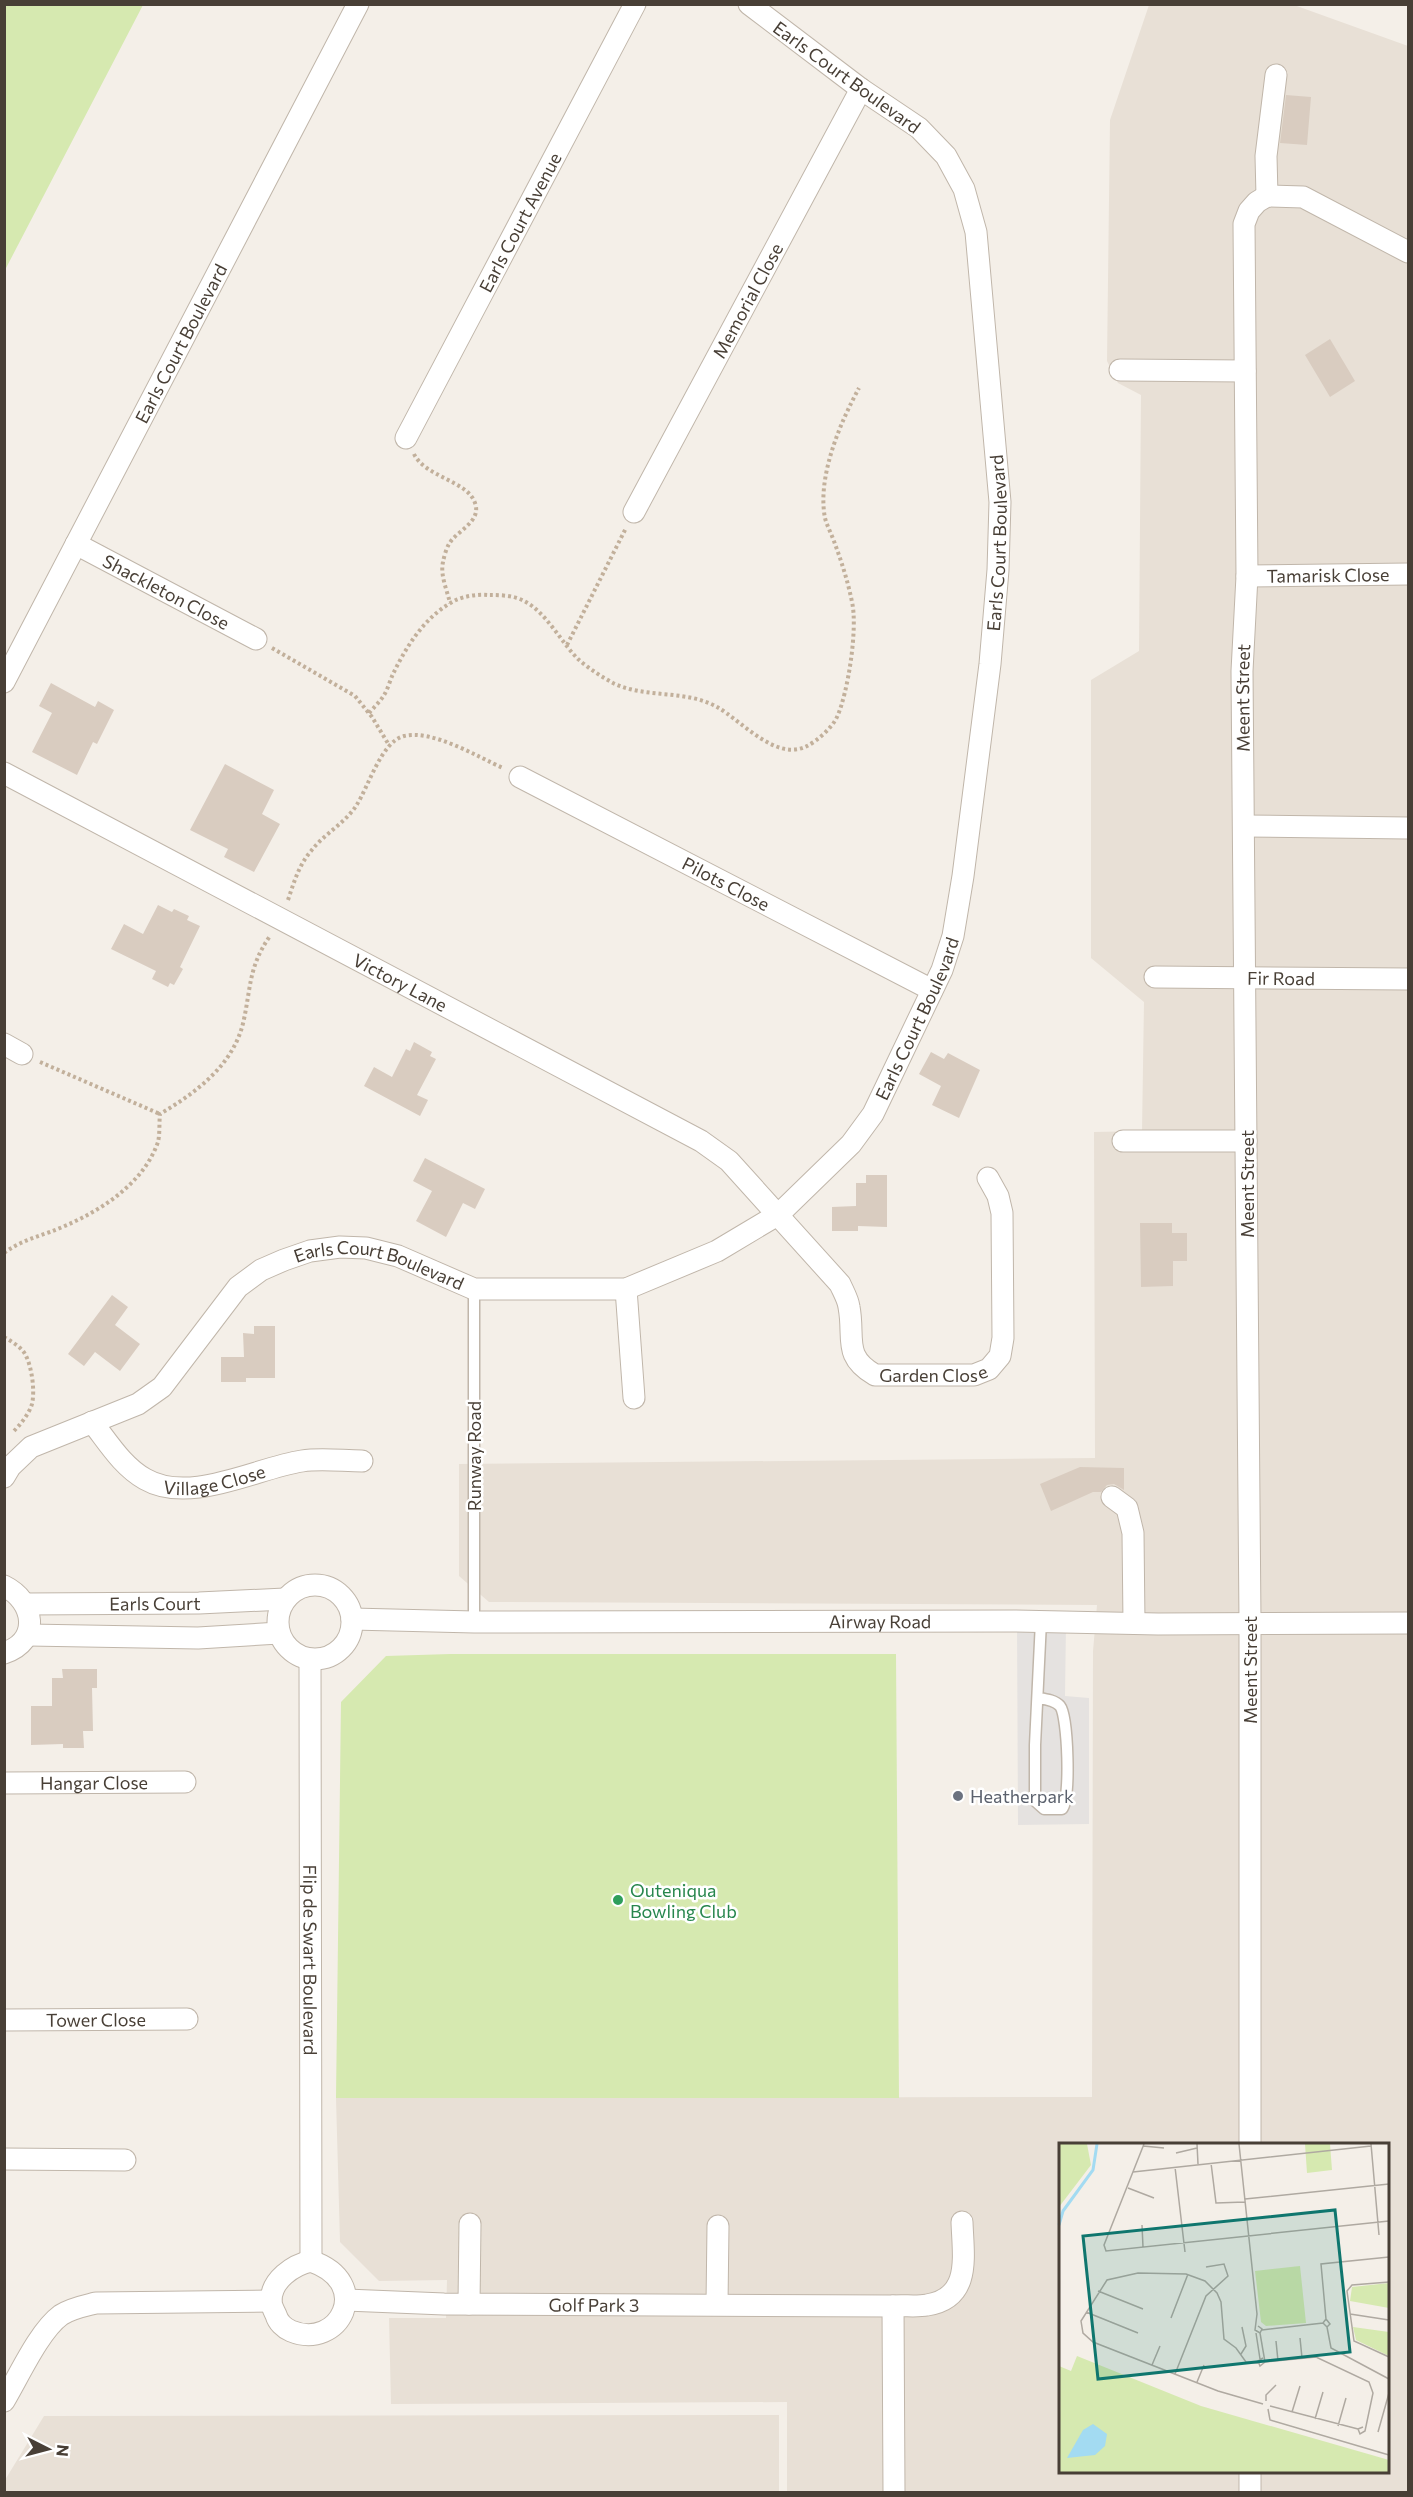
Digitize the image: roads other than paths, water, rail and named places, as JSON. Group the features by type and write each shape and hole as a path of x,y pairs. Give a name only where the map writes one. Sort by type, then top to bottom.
{"street":[{"name":"Earls Court Boulevard","path":"4,682 358,4"},
{"name":"Earls Court Avenue","path":"406,438 635,4"},
{"name":"Earls Court Boulevard","path":"4,1477 10,1467 31,1447 138,1404 162,1387 238,1287 261,1270 310,1251 340,1247 366,1248 398,1256 474,1289 626,1288 717,1251 779,1214 852,1144 873,1114 932,990 953,936 963,876 990,664 998,570 1000,502 976,232 964,189 946,156 919,128 861,88 750,4"},
{"path":"1276,75 1266,156 1267,196 1303,196 1408,252"},
{"name":"Memorial Close","path":"634,512 861,88"},
{"name":"Meent Street","path":"1250,2143 1250,1622 1242,671 1247,576 1244,224 1249,211 1267,196"},
{"path":"1120,370 1245,371"},
{"name":"Shackleton Close","path":"76,544 256,639"},
{"name":"Tamarisk Close","path":"1247,576 1408,574"},
{"name":"Victory Lane","path":"4,773 700,1141 729,1161 779,1214"},
{"name":"Pilots Close","path":"519,777 932,990"},
{"path":"1244,826 1408,828"},
{"name":"Fir Road","path":"1155,977 1408,979"},
{"path":"1123,1141 1246,1141"},
{"name":"Garden Close","path":"779,1214 840,1284 849,1306 853,1352 855,1359 864,1369 875,1375 974,1375 989,1369 1000,1356 1003,1338 1002,1213 998,1196 988,1178"},
{"path":"626,1288 634,1398"},
{"name":"Village Close","path":"92,1422 129,1468 147,1480 167,1486 188,1487 217,1484 303,1461 362,1461"},
{"path":"1112,1497 1127,1508 1133,1533 1134,1623"},
{"path":"317,1584 334,1589 347,1602 352,1619 348,1639 336,1654 323,1659 310,1660 290,1651 279,1633 278,1615 285,1599 299,1588 317,1584"},
{"path":"4,1586 15,1591 26,1604 30,1617 28,1635 15,1649 4,1653"},
{"name":"Earls Court","path":"26,1604 199,1603 285,1599"},
{"name":"Airway Road","path":"352,1619 474,1622 1408,1623"},
{"name":"Earls Court","path":"28,1635 198,1638 279,1633"},
{"name":"Flip de Swart Boulevard","path":"310,1660 311,2261"},
{"name":"Hangar Close","path":"4,1783 185,1782"},
{"name":"Tower Close","path":"4,2020 188,2019"},
{"path":"4,2159 124,2160"},
{"name":"Golf Park 3","path":"346,2300 469,2304 928,2306 953,2295 963,2276 962,2222"},
{"path":"469,2304 470,2224"},
{"path":"717,2304 718,2226"},
{"path":"311,2261 327,2266 337,2276 344,2288 346,2300 343,2314 333,2326 313,2335 299,2334 286,2329 277,2319 271,2301 277,2283 286,2272 311,2261"},
{"path":"4,2400 44,2333 59,2316 72,2309 96,2303 271,2301"},
{"path":"893,2306 894,2493"},
{"path":"1250,2473 1250,2493"}],"lane":[{"name":"Runway Road","path":"474,1289 474,1622"},
{"path":"1038,1698 1056,1703 1063,1713 1068,1781 1066,1804 1062,1809 1044,1809 1035,1801 1038,1698 1041,1621"}],"place":[{"name":"Heatherpark","path":"958,1796"},
{"name":"Outeniqua Bowling Club","path":"618,1900"}]}
